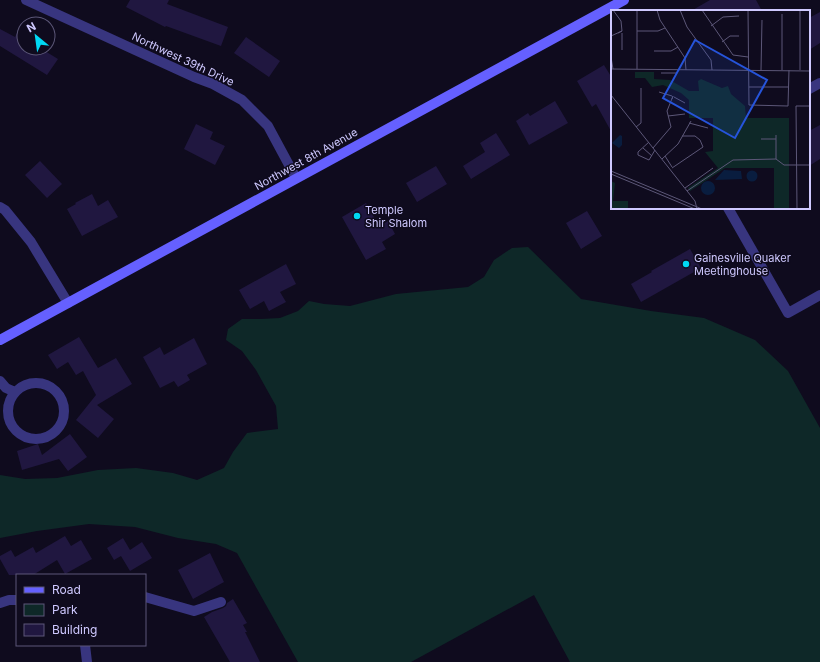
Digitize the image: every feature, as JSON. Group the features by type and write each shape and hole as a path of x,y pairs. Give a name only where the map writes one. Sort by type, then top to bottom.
{"street":[{"name":"Northwest 39th Drive","path":"26,0 194,77 213,84 242,100 268,126 296,178"},
{"name":"Northwest 8th Avenue","path":"0,340 624,0"},
{"path":"810,88 820,83"},
{"path":"0,207 5,210 31,242 68,303"},
{"path":"729,209 788,313 820,295"},
{"path":"0,383 6,388 15,392"},
{"path":"37,383 45,384 58,393 64,407 64,415 58,429 46,438 39,439 26,437 15,430 8,418 8,411 11,397 15,392 29,384 37,383"},
{"path":"146,597 194,610 221,602"},
{"path":"0,603 9,600 16,600"},
{"path":"85,646 86,662"}],"green space":[{"path":"528,247 581,299 704,318 755,340 788,371 820,428 820,662 570,662 534,595 411,662 298,662 237,553 216,544 178,538 135,527 89,524 0,538 0,475 25,479 57,478 98,470 136,468 173,473 197,480 224,468 233,452 247,433 278,429 276,406 256,370 242,351 226,340 228,329 242,319 280,318 298,311 309,301 350,306 396,294 468,287 484,277 494,260 512,248"}],"building":[{"path":"130,0 169,0 167,4 228,27 221,46 166,26 165,27 126,7"},
{"path":"710,0 756,0 761,10 693,10"},
{"path":"820,12 820,43 810,49 810,17"},
{"path":"0,29 15,37 16,35 16,56 0,46"},
{"path":"246,37 280,61 269,77 234,53"},
{"path":"16,56 53,56 58,59 47,75"},
{"path":"604,65 611,76 611,131 596,104 592,107 577,81"},
{"path":"555,101 568,123 529,145 516,121 528,113 530,116"},
{"path":"196,124 213,132 210,139 225,146 215,165 184,149"},
{"path":"820,125 820,159 810,165 810,130"},
{"path":"496,133 510,155 471,179 463,166 485,152 480,143"},
{"path":"40,161 62,184 47,198 25,175"},
{"path":"436,166 447,184 417,202 406,183"},
{"path":"92,194 98,206 108,200 118,217 82,236 67,209"},
{"path":"366,203 379,226 388,221 395,234 382,242 386,249 366,260 342,217"},
{"path":"587,211 602,236 581,249 566,223"},
{"path":"690,249 701,268 641,302 631,284"},
{"path":"286,264 296,284 280,292 286,302 269,311 264,301 250,309 239,290"},
{"path":"79,337 98,368 116,358 132,384 97,405 114,419 98,438 76,420 96,395 83,371 76,375 68,362 57,369 48,355"},
{"path":"194,338 207,364 187,375 190,380 178,387 174,381 160,388 143,357 160,347 164,355"},
{"path":"70,434 87,457 68,471 59,459 22,470 17,451 38,444 42,455"},
{"path":"65,536 71,546 81,540 92,559 65,574 57,560 35,574 9,575 0,559 0,556 11,550 15,557 33,547 36,553"},
{"path":"123,538 130,550 142,542 152,558 130,571 121,556 114,560 107,548"},
{"path":"210,553 224,582 193,599 178,570"},
{"path":"233,599 247,623 243,625 247,632 245,632 260,662 230,662 204,617 223,608"}],"place":[{"name":"Temple Shir Shalom","path":"357,216"},
{"name":"Gainesville Quaker Meetinghouse","path":"686,264"}]}
